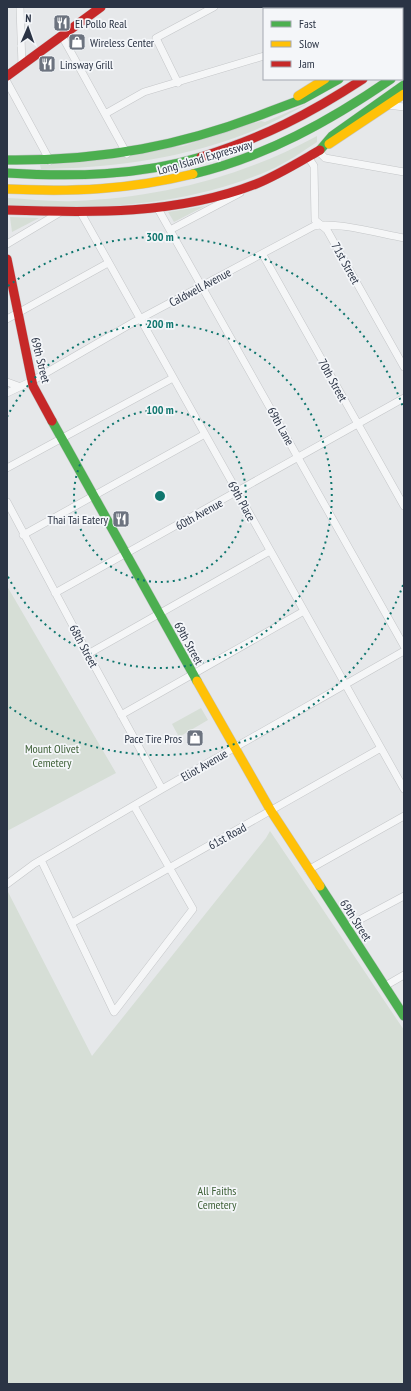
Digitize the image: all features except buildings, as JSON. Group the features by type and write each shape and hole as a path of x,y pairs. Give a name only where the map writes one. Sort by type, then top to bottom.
{"main road":[{"path":"7,76 101,7"},
{"path":"7,81 22,69 22,66"},
{"path":"7,160 50,161 127,154 171,145 212,133 303,99 337,80"},
{"name":"Long Island Expressway","path":"7,173 40,176 82,176 138,170 186,161 226,150 266,135 322,106 361,80"},
{"name":"Long Island Expressway","path":"7,189 58,192 108,190 164,182 205,172 265,152 303,134 358,102 390,80"},
{"path":"271,110 313,83"},
{"path":"319,151 332,136 404,85"},
{"path":"7,210 81,213 157,207 219,195 260,182 319,151 404,94"},
{"name":"69th Street","path":"7,258 32,381 159,614 271,811 404,1016"}],"street":[{"path":"20,7 22,66"},
{"path":"178,83 156,38 214,7"},
{"path":"62,36 127,154"},
{"path":"105,114 144,92 263,56"},
{"path":"7,81 50,161"},
{"path":"388,106 404,107"},
{"path":"319,151 324,158 404,172"},
{"name":"71st Street","path":"308,157 314,166 315,220 327,230 404,367"},
{"path":"170,230 260,182"},
{"name":"69th Lane","path":"157,207 404,646"},
{"path":"7,244 59,213"},
{"name":"69th Place","path":"81,213 404,789"},
{"path":"320,224 404,238"},
{"name":"Caldwell Avenue","path":"7,393 18,386 32,381 140,319 320,224"},
{"name":"70th Street","path":"263,255 404,506"},
{"path":"7,319 108,263"},
{"path":"7,468 173,378"},
{"path":"7,382 18,386"},
{"name":"60th Avenue","path":"55,593 404,398"},
{"path":"23,535 205,434"},
{"name":"68th Street","path":"7,502 23,535 162,789"},
{"path":"88,654 270,551"},
{"path":"121,715 192,673 304,611"},
{"name":"Eliot Avenue","path":"7,884 41,860 404,651"},
{"name":"61st Road","path":"72,923 381,748"},
{"path":"41,860 114,1012 193,909 134,806"},
{"path":"308,870 404,816"},
{"path":"346,928 404,896"},
{"path":"384,986 404,975"}],"green space":[{"path":"311,102 275,121 247,133 189,152 140,161 91,167 41,169 40,165 183,146 261,121 265,122"},
{"path":"317,136 317,142 276,167 239,182 207,192 141,203 107,206 40,207 7,205 7,198 74,201 106,199 168,190 230,174 289,150"},
{"path":"205,206 174,222 168,212"},
{"path":"10,217 39,218 12,232"},
{"name":"Mount Olivet Cemetery","path":"7,586 116,773 7,831"},
{"path":"201,708 208,720 179,737 172,724"},
{"name":"All Faiths Cemetery","path":"270,831 404,1030 404,1384 7,1384 7,890 92,1056 266,838"}],"traffic: fast":[{"path":"271,111 303,99 337,80"},
{"path":"193,174 220,167 271,148 321,123 389,80"},
{"path":"320,150 332,136 404,85"},
{"path":"7,160 76,158 142,149 206,134 271,111"},
{"path":"7,173 56,175 105,174 153,168 201,157"},
{"path":"52,421 197,681"},
{"path":"320,886 404,1016"}],"traffic: slow":[{"path":"298,96 323,80"},
{"path":"329,144 404,94"},
{"path":"7,189 100,189 146,184 193,174"},
{"path":"197,681 271,811 320,886"}],"traffic: jam":[{"path":"7,76 101,7"},
{"path":"201,157 285,124 323,104 361,80"},
{"path":"7,210 70,212 133,210 195,202 256,184 320,150"},
{"path":"7,259 33,386 52,421"}],"place":[{"name":"El Pollo Real","path":"62,23"},
{"name":"Wireless Center","path":"77,42"},
{"name":"Linsway Grill","path":"47,64"},
{"name":"Thai Tai Eatery","path":"121,519"},
{"name":"Pace Tire Pros","path":"195,738"}]}
